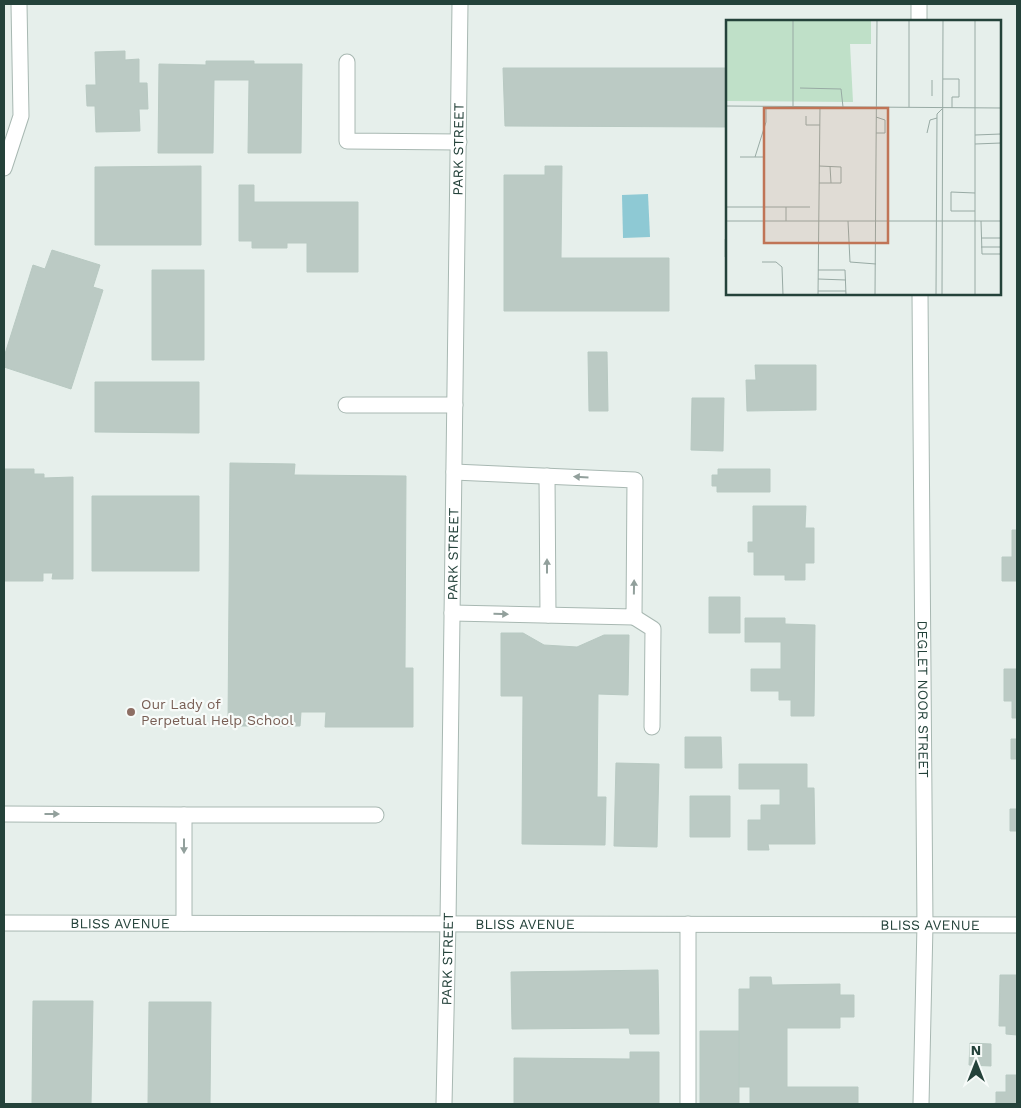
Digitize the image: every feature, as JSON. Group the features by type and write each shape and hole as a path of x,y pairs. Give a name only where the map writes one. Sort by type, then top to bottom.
{"street":[{"path":"4,168 21,116 19,4"},
{"name":"PARK STREET","path":"444,1104 460,4"},
{"path":"919,4 919,20"},
{"path":"347,62 347,141 458,142"},
{"name":"DEGLET NOOR STREET","path":"920,295 925,926 921,1104"},
{"path":"346,406 455,406"},
{"path":"454,472 636,480 634,617"},
{"path":"547,476 548,615"},
{"path":"452,613 634,617 654,629 652,727"},
{"path":"4,814 376,815"},
{"path":"184,815 184,923"},
{"name":"BLISS AVENUE","path":"4,923 1017,925"},
{"path":"688,924 688,1104"}],"water":[{"path":"648,194 650,237 623,238 622,195"}],"building":[{"path":"125,51 125,60 139,59 139,83 147,83 148,109 139,109 140,131 96,132 95,106 87,106 86,85 96,85 95,52"},
{"path":"206,61 302,64 301,153 248,153 249,80 214,80 213,153 158,153 159,64 206,65"},
{"path":"503,68 726,68 726,127 505,126"},
{"path":"201,166 201,245 95,245 95,167"},
{"path":"545,166 562,166 561,258 669,258 669,311 504,311 504,175 545,175"},
{"path":"239,185 254,185 254,202 358,202 358,272 307,272 307,243 287,243 287,248 252,248 252,241 239,241"},
{"path":"725,239 726,239 726,257"},
{"path":"52,250 100,265 93,287 103,290 71,389 4,367 4,357 33,265 45,269"},
{"path":"152,270 204,270 204,360 152,360"},
{"path":"588,352 607,352 608,411 589,411"},
{"path":"755,365 816,365 816,410 747,411 746,380 756,380"},
{"path":"95,382 199,382 199,433 95,432"},
{"path":"692,398 724,398 723,451 691,450"},
{"path":"230,463 295,464 294,475 406,476 405,668 413,668 413,727 325,727 326,712 301,712 300,726 228,726"},
{"path":"4,469 34,469 34,474 44,474 44,478 73,477 73,579 52,579 53,573 43,573 43,581 4,581"},
{"path":"718,469 770,469 770,492 717,492 717,486 712,486 712,475 718,475"},
{"path":"92,496 199,496 199,571 92,571"},
{"path":"753,506 806,506 805,528 814,528 814,563 805,563 805,580 785,580 785,575 754,575 754,552 748,552 748,542 753,542"},
{"path":"1012,530 1017,530 1017,581 1002,581 1002,557 1012,557"},
{"path":"709,597 740,597 740,633 709,633"},
{"path":"745,618 785,618 785,624 815,625 814,716 791,716 791,700 779,700 779,691 751,691 751,669 781,669 781,642 745,642"},
{"path":"501,633 523,633 544,645 577,647 604,635 629,635 628,695 598,694 597,797 606,797 605,845 522,844 523,696 501,696"},
{"path":"1004,669 1017,669 1017,718 1012,718 1012,701 1004,701"},
{"path":"685,737 721,737 722,768 685,768"},
{"path":"1011,739 1017,739 1017,759 1011,759"},
{"path":"616,763 659,764 657,847 614,846"},
{"path":"739,764 807,764 807,788 814,788 815,844 768,844 769,850 748,850 748,820 761,820 761,805 780,805 780,789 739,789"},
{"path":"690,796 730,796 730,837 690,837"},
{"path":"1010,809 1017,809 1017,831 1010,831"},
{"path":"658,970 659,1034 630,1034 629,1028 512,1029 511,972"},
{"path":"1000,975 1017,975 1017,1035 1006,1034 1006,1026 999,1026"},
{"path":"750,977 771,977 772,985 840,984 840,995 854,995 854,1017 840,1017 840,1028 787,1028 787,1087 858,1087 858,1104 750,1104 750,1087 739,1087 739,989 750,989"},
{"path":"33,1001 93,1001 91,1104 32,1104"},
{"path":"149,1002 211,1002 210,1104 148,1104"},
{"path":"700,1031 739,1031 739,1104 700,1104"},
{"path":"970,1043 991,1044 991,1066 969,1065"},
{"path":"630,1052 659,1052 659,1104 514,1104 514,1058 630,1059"},
{"path":"1006,1075 1017,1075 1017,1104 992,1104 996,1103 996,1092 1006,1092"}],"place":[{"name":"Our Lady of Perpetual Help School","path":"131,712"}]}
